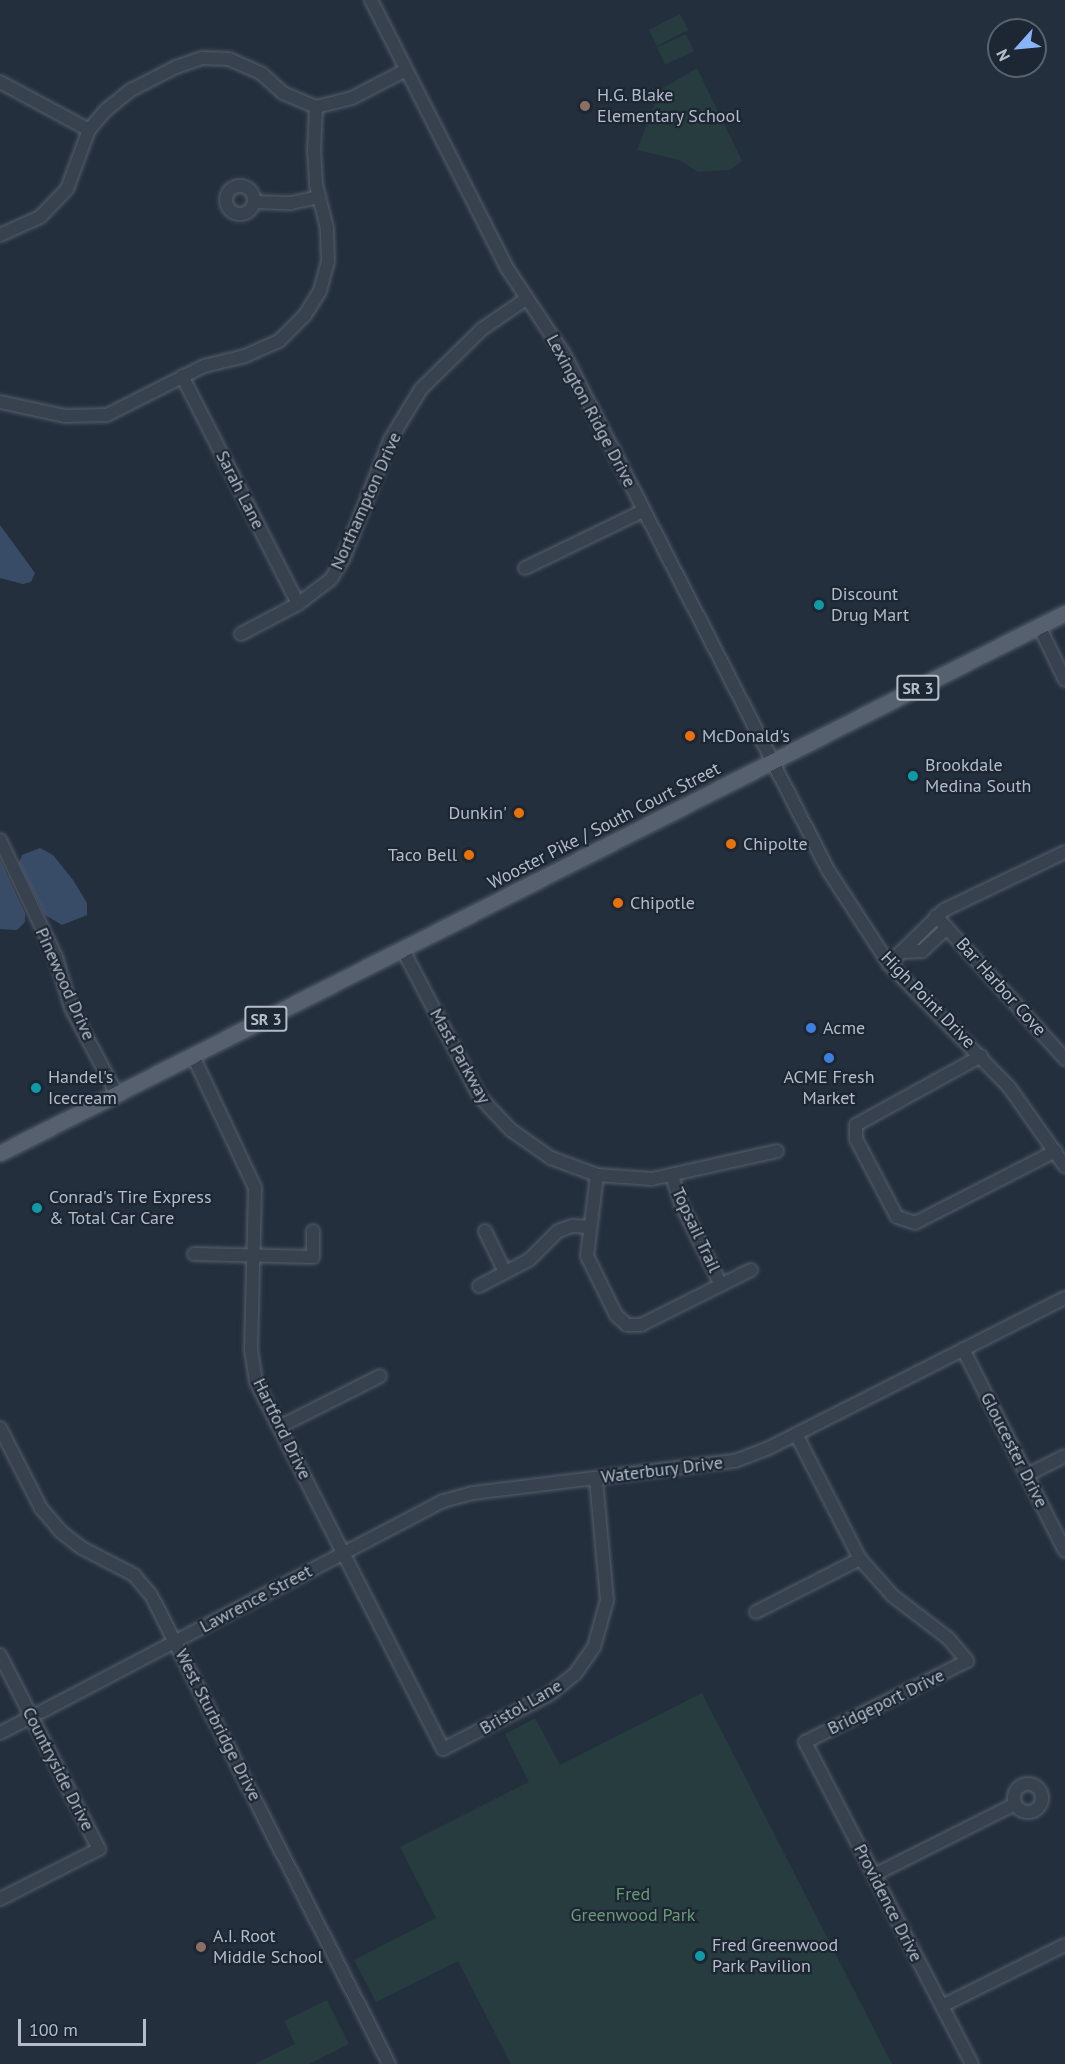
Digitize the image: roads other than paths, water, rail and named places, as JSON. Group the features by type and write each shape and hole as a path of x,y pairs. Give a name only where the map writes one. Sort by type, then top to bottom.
{"main road":[{"name":"Wooster Pike / South Court Street","path":"193,1056 1065,613"},
{"name":"SR 3","path":"0,1153 193,1056"}],"street":[{"name":"Lexington Ridge Drive","path":"371,0 526,299 564,354 771,762"},
{"path":"0,235 40,217 67,189 89,130 106,110 131,90 202,58 239,63 262,74 283,93 316,107 352,98 406,70"},
{"path":"0,82 89,130"},
{"path":"0,402 65,416 97,417 182,376 279,341 305,315 321,291 328,262 327,228 319,197 314,152 316,107"},
{"path":"255,202 291,203 319,197"},
{"name":"Northampton Drive","path":"241,634 298,604 322,588 338,569 390,440 422,389 482,329 526,299"},
{"name":"Sarah Lane","path":"182,376 298,604"},
{"path":"525,568 643,511"},
{"path":"1039,626 1065,680"},
{"name":"High Point Drive","path":"771,762 833,879 889,964 981,1056 1028,1111 1065,1164"},
{"name":"Pinewood Drive","path":"0,840 56,957 71,1008 117,1094"},
{"path":"889,964 936,916 1065,852"},
{"name":"Bar Harbor Cove","path":"936,916 1065,1059"},
{"path":"901,952 922,951 947,928"},
{"name":"Mast Parkway","path":"403,950 468,1076 494,1114 543,1154 597,1175 631,1179 672,1176 777,1151"},
{"name":"Hartford Drive","path":"193,1056 251,1175 256,1200 252,1369 279,1427 443,1749"},
{"path":"981,1056 857,1123 856,1139 897,1217 915,1223 1056,1151"},
{"path":"597,1175 586,1248 590,1262 616,1315 627,1325 641,1325 751,1269"},
{"name":"Topsail Trail","path":"672,1176 681,1204 721,1285"},
{"path":"478,1286 529,1260 558,1231 572,1226 589,1227"},
{"path":"194,1254 313,1257 314,1231"},
{"path":"485,1231 505,1272"},
{"name":"Waterbury Drive","path":"344,1554 457,1495 716,1466 754,1454 1065,1298"},
{"name":"Gloucester Drive","path":"963,1349 1065,1551"},
{"path":"279,1427 380,1376"},
{"name":"West Sturbridge Drive","path":"0,1428 49,1519 82,1548 134,1575 152,1595 389,2064"},
{"path":"756,1612 860,1559 796,1434"},
{"path":"1027,1475 1065,1456"},
{"name":"Bristol Lane","path":"443,1749 550,1694 575,1674 594,1647 607,1600 596,1478"},
{"name":"Lawrence Street","path":"0,1733 344,1554"},
{"name":"Bridgeport Drive","path":"805,1742 967,1661 948,1638 893,1596 860,1559"},
{"name":"Countryside Drive","path":"0,1655 35,1715 99,1849 0,1899"},
{"name":"Providence Drive","path":"805,1742 972,2064"},
{"path":"874,1875 1015,1804"},
{"path":"942,2006 1065,1945"}],"water":[{"path":"0,525 35,573 31,582 23,584 0,578"},
{"path":"40,848 53,855 73,880 87,903 87,915 62,925 45,915 19,863 22,855"},
{"path":"0,860 25,913 25,922 17,930 0,929"}],"place":[{"name":"H.G. Blake Elementary School","path":"585,106"},
{"name":"Discount Drug Mart","path":"819,605"},
{"name":"McDonald's","path":"690,736"},
{"name":"Brookdale Medina South","path":"913,776"},
{"name":"Dunkin'","path":"519,813"},
{"name":"Chipolte","path":"731,844"},
{"name":"Taco Bell","path":"469,855"},
{"name":"Chipotle","path":"618,903"},
{"name":"Acme","path":"811,1028"},
{"name":"ACME Fresh Market","path":"829,1058"},
{"name":"Handel's Icecream","path":"36,1088"},
{"name":"Conrad's Tire Express & Total Car Care","path":"37,1208"},
{"name":"A.I. Root Middle School","path":"201,1947"},
{"name":"Fred Greenwood Park Pavilion","path":"700,1956"}],"park label":[{"name":"Fred Greenwood Park","path":"633,1905"}]}
